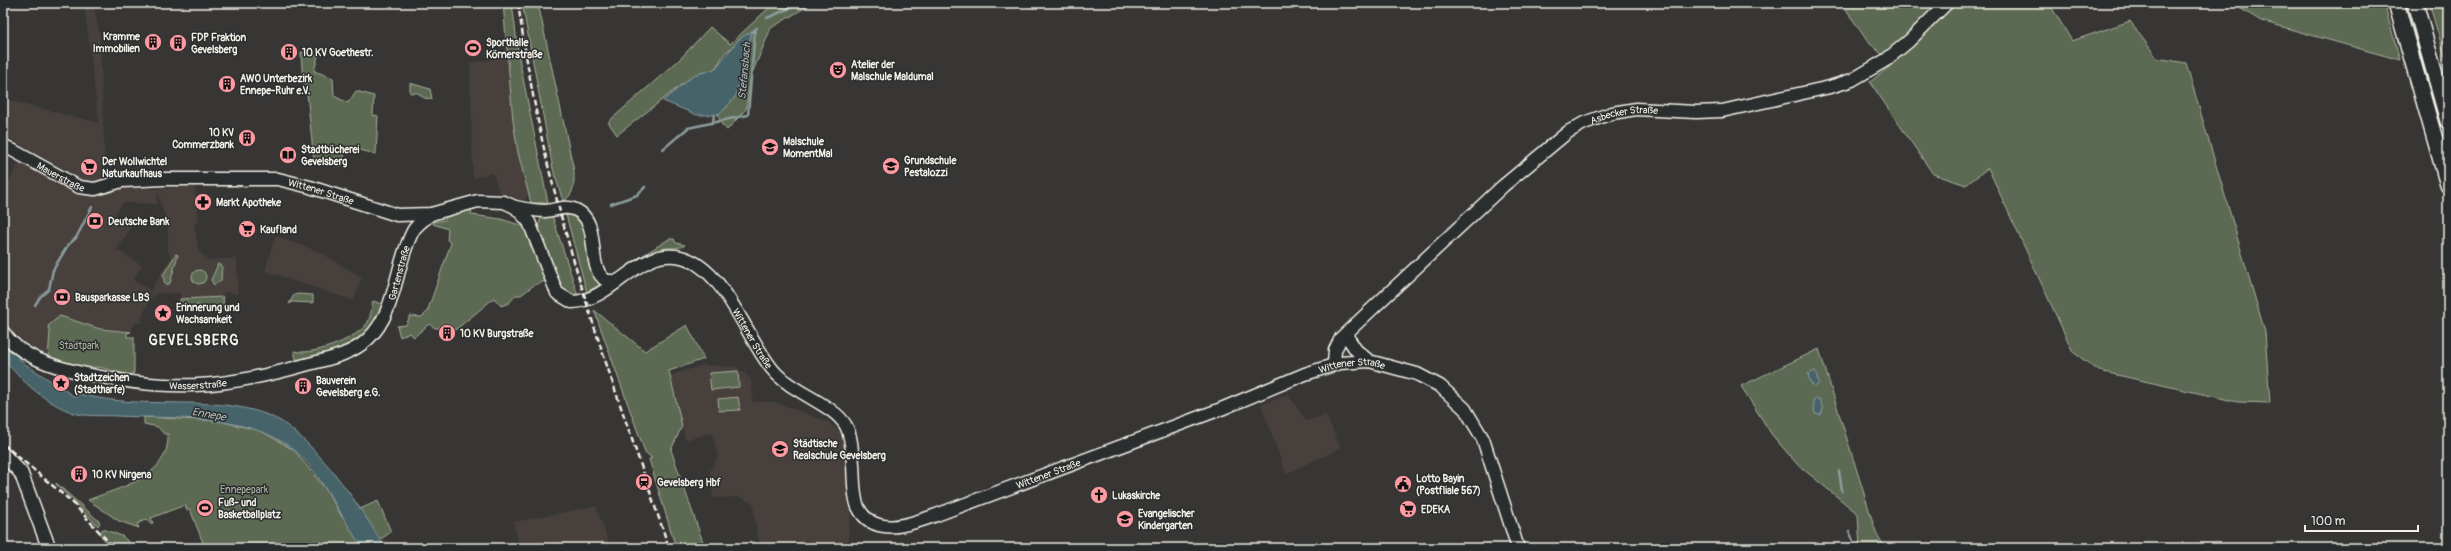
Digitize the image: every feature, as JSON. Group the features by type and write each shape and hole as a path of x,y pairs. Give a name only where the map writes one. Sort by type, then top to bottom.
{"highway":[{"path":"2396,3 2448,185"},
{"path":"2415,3 2448,121"}],"main road":[{"name":"Asbecker Straße","path":"1349,335 1372,308 1504,186 1568,132 1584,123 1612,113 1636,109 1696,112 1722,111 1837,85 1872,70 1909,41 1947,3"},
{"name":"Mauerstraße","path":"3,145 85,189 95,189 122,181"},
{"name":"Wittener Straße","path":"122,181 164,179 278,180 310,187 397,215 431,214 486,200 504,202 515,207 547,211 568,208 584,215 591,229 593,250 604,280"},
{"name":"Wittener Straße","path":"515,207 533,229 557,292 572,302 606,290 646,262 664,257 685,258 702,269 719,286 766,361 780,378 842,421 847,427 852,449 858,507 869,519 888,526 907,526 1222,409 1305,374 1340,363 1369,361 1417,374 1440,386 1466,409 1484,440 1518,548"},
{"path":"533,229 537,217 547,211"},
{"name":"Gartenstraße","path":"384,315 413,231 431,214"},
{"path":"397,215 410,223 413,231"},
{"path":"592,296 602,287 604,280 611,282 618,281"},
{"name":"Wasserstraße","path":"3,332 19,348 58,368 135,384 185,387 244,381 351,352 374,333 384,315"},
{"path":"1349,335 1356,350 1369,361"},
{"path":"1340,363 1349,335"},
{"path":"3,454 15,465 23,478 49,548"}],"shaded area":[{"path":"84,3 93,3 100,37 106,192 120,186 156,189 195,186 198,222 194,223 199,252 208,260 237,258 238,294 224,292 223,297 180,299 180,293 158,293 152,297 142,316 142,323 135,323 131,332 100,329 67,319 50,328 48,359 40,355 3,324 3,193 26,148 3,135 3,99 99,123","holes":["157,191 168,227 168,252 171,257 149,293 150,290 133,280 142,265 117,250 131,227 115,214 123,203 157,204","177,254 177,263 172,275 164,283 164,274","215,267 223,268 221,281 216,285 211,280","198,270 205,272 201,285 193,282"]},
{"path":"507,57 510,89 528,192 525,201 499,192 493,173 473,178 470,63"},
{"path":"275,236 320,252 362,277 354,301 265,271"},
{"name":"Städtische Realschule Gevelsberg","path":"703,365 737,367 751,379 753,402 775,402 828,422 842,434 851,512 847,548 763,548 757,536 753,503 738,497 713,498 710,471 718,457 712,433 685,440 671,375"},
{"path":"1288,394 1306,421 1326,415 1341,448 1286,474 1261,405"},
{"path":"596,506 611,548 520,548 513,522"}],"green space":[{"path":"503,3 512,3 519,58 548,203 531,203 518,153 513,121"},
{"path":"522,3 538,3 574,171 574,184 572,192 563,201 553,169"},
{"path":"774,3 813,3 771,28 751,76 746,109 727,130 722,125 718,115 726,108 737,92 752,31 725,53 715,69 694,75 617,135 608,122 679,60 710,27 730,44"},
{"path":"1842,3 2049,3 2072,41 2130,21 2157,58 2186,63 2265,332 2270,403 2238,402 2099,371 2073,352 1988,168 1966,185 1933,174 1870,82 1893,64 1867,41"},
{"path":"2237,3 2384,3 2400,60 2261,21 2238,7"},
{"path":"2429,3 2448,3 2448,68 2446,60"},
{"path":"301,52 318,56 314,71 333,78 334,96 348,103 356,91 374,96 373,115 378,116 376,154 347,147 341,166 327,163 325,165 314,161 306,84 312,82 303,84"},
{"path":"410,83 430,89 432,99 424,98 418,93 410,93"},
{"path":"465,207 471,210 472,215 501,219 526,227 549,280 534,285 521,295 516,295 509,303 501,306 494,298 453,332 443,328 435,328 429,324 414,337 410,333 400,337 397,326 406,325 410,316 422,317 427,312 451,243 447,240 448,229 433,224 434,222 445,220 445,216"},
{"path":"551,212 578,296 575,297 564,293 538,226 541,218"},
{"path":"572,214 583,220 599,285 587,293 566,215"},
{"path":"669,239 674,239 676,243 685,245 659,249 637,259"},
{"path":"176,254 178,255 170,283 165,285 163,275"},
{"path":"218,264 222,266 221,281 214,285 211,280"},
{"path":"196,270 202,270 206,274 206,280 202,284 196,284 192,280 192,274"},
{"path":"294,295 313,295 313,303 292,302 289,304"},
{"path":"223,297 224,308 200,309 199,305 181,307 180,299"},
{"path":"373,301 382,304 374,330 346,348 301,360 296,359 294,351 311,351 332,346 360,331 369,320"},
{"path":"594,310 645,351 687,325 704,359 669,371 682,426 671,450 705,548 676,548 649,459 652,458 645,452"},
{"name":"Stadtpark","path":"60,316 100,329 131,332 127,333 127,337 134,337 134,373 129,375 99,367 77,368 48,359 50,331 48,326"},
{"path":"1819,349 1876,532 1885,548 1860,548 1858,514 1797,464 1772,435 1741,386"},
{"path":"738,371 739,387 711,390 709,373"},
{"path":"738,397 740,410 719,411 718,399"},
{"name":"Ennepepark","path":"144,417 219,421 261,431 294,450 327,491 342,517 378,501 391,532 368,548 205,548 190,509 187,510 185,505 151,518 153,523 150,524 147,519 137,524 139,528 119,521 88,500 141,479 152,471 161,461 166,449 168,434 164,434 158,427 144,424"},
{"path":"56,484 100,522 98,526"},
{"path":"103,529 122,536 135,548 111,548 99,533"}],"water":[{"path":"752,31 736,96 723,111 716,115 697,115 663,101 694,75 715,69 739,39"},
{"name":"Ennepe","path":"3,343 25,364 75,397 80,394 98,398 134,402 224,405 254,410 276,418 296,433 325,463 365,515 385,548 362,548 330,495 311,468 293,449 274,437 254,429 208,420 74,413 53,404 18,376 3,359"},
{"path":"1815,371 1819,383 1815,387 1810,382 1808,374"},
{"path":"1815,398 1820,400 1823,409 1821,415 1815,414 1813,401"}],"waterway":[{"name":"Stefansbach","path":"767,18 802,3"},
{"name":"Stefansbach","path":"752,32 757,28"},
{"name":"Stefansbach","path":"663,149 688,128 748,115 755,30"},
{"name":"Stefansbach","path":"713,122 714,115"},
{"name":"Stefansbach","path":"611,204 637,195 645,187"},
{"path":"35,305 40,297 49,289 53,270 68,245 76,238 92,207"},
{"path":"1839,471 1842,491"},
{"path":"1849,531 1856,548"}],"railway":[{"path":"518,3 537,117 565,231 593,322 669,548"},
{"path":"3,444 72,502 114,548"}],"place":[{"name":"Kramme Immobilien","path":"153,42"},
{"name":"FDP Fraktion Gevelsberg","path":"178,43"},
{"name":"Sporthalle Körnerstraße","path":"473,48"},
{"name":"10 KV Goethestr.","path":"289,52"},
{"name":"Atelier der Malschule Maldumal","path":"838,70"},
{"name":"AWO Unterbezirk Ennepe-Ruhr e.V.","path":"227,84"},
{"name":"10 KV Commerzbank","path":"247,138"},
{"name":"Malschule MomentMal","path":"770,147"},
{"name":"Stadtbücherei Gevelsberg","path":"288,155"},
{"name":"Grundschule Pestalozzi","path":"891,166"},
{"name":"Der Wollwichtel Naturkaufhaus","path":"89,167"},
{"name":"Markt Apotheke","path":"203,202"},
{"name":"Deutsche Bank","path":"95,221"},
{"name":"Kaufland","path":"247,229"},
{"name":"Bausparkasse LBS","path":"62,297"},
{"name":"Erinnerung und Wachsamkeit","path":"163,313"},
{"name":"10 KV Burgstraße","path":"447,333"},
{"name":"Stadtzeichen (Stadtharfe)","path":"61,383"},
{"name":"Bauverein Gevelsberg e.G.","path":"303,386"},
{"name":"Städtische Realschule Gevelsberg","path":"780,449"},
{"name":"10 KV Nirgena","path":"79,474"},
{"name":"Gevelsberg Hbf","path":"644,482"},
{"name":"Lotto Bayin (Postfliale 567)","path":"1403,484"},
{"name":"Lukaskirche","path":"1099,495"},
{"name":"Fuß- und Basketballplatz","path":"205,508"},
{"name":"EDEKA","path":"1408,509"},
{"name":"Evangelischer Kindergarten","path":"1125,519"}],"district":[{"name":"GEVELSBERG","path":"194,340"}]}
